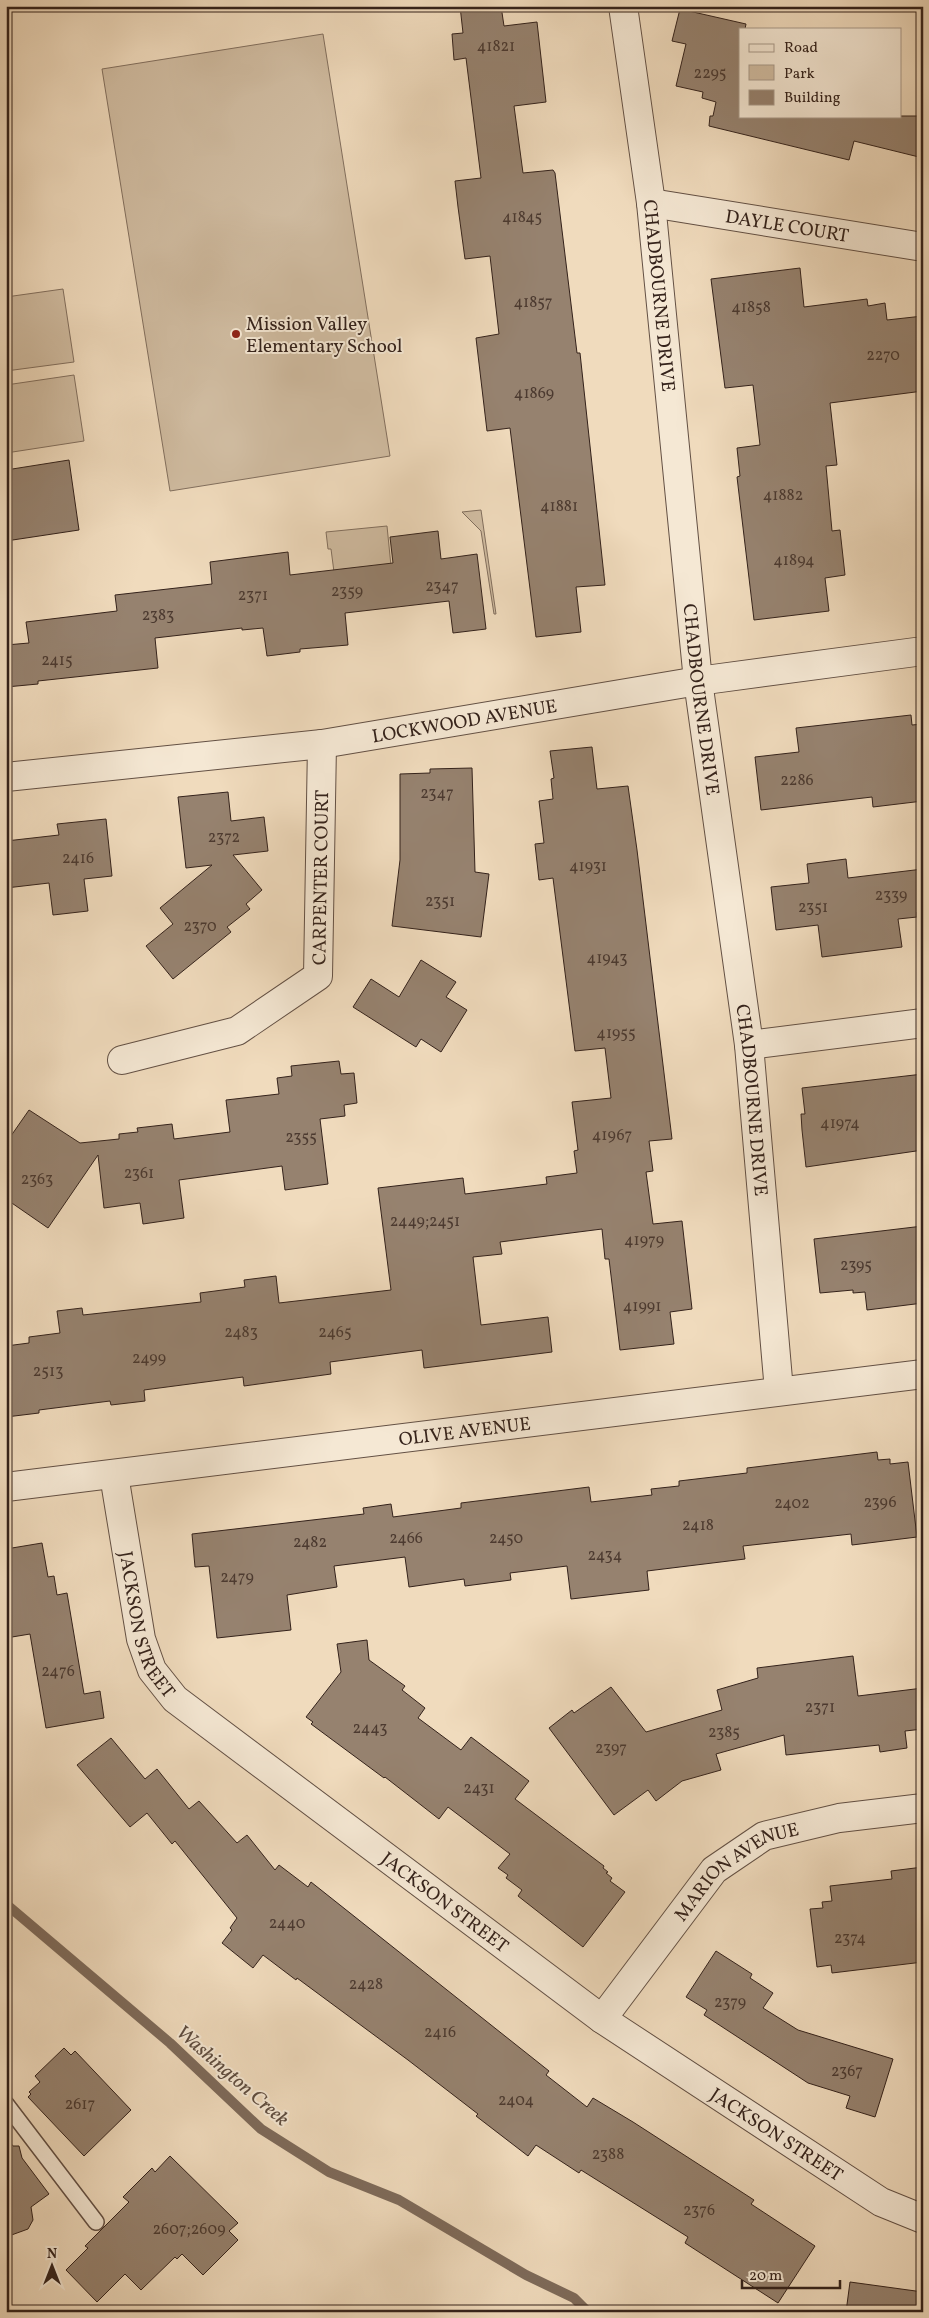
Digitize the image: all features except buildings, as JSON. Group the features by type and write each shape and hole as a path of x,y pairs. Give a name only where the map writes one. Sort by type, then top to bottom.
{"street":[{"name":"CHADBOURNE DRIVE","path":"623,6 651,203 698,681 750,1045 779,1391"},
{"name":"DAYLE COURT","path":"651,203 923,247"},
{"name":"LOCKWOOD AVENUE","path":"6,777 322,744 698,681 923,651"},
{"name":"CARPENTER COURT","path":"122,1060 237,1031 318,976 322,744"},
{"path":"750,1045 923,1023"},
{"name":"OLIVE AVENUE","path":"6,1487 923,1374"},
{"name":"JACKSON STREET","path":"114,1475 141,1640 152,1670 175,1699 602,2019 881,2202 923,2219"},
{"name":"MARION AVENUE","path":"602,2019 714,1870 764,1836 839,1818 923,1808"}],"lane":[{"path":"6,2104 96,2222"}],"green space":[{"path":"323,34 390,456 170,491 102,69"},
{"path":"63,289 74,362 6,371 6,297"},
{"path":"74,375 84,441 6,453 6,385"},
{"path":"481,510 496,614 494,614 481,531 462,512"},
{"path":"387,526 391,566 334,572 331,549 328,549 326,532"}],"waterway":[{"name":"Washington Creek","path":"6,1904 170,2043 261,2129 329,2172 399,2200 526,2275 574,2298 588,2312"}],"place":[{"name":"Mission Valley Elementary School","path":"236,334"}]}
